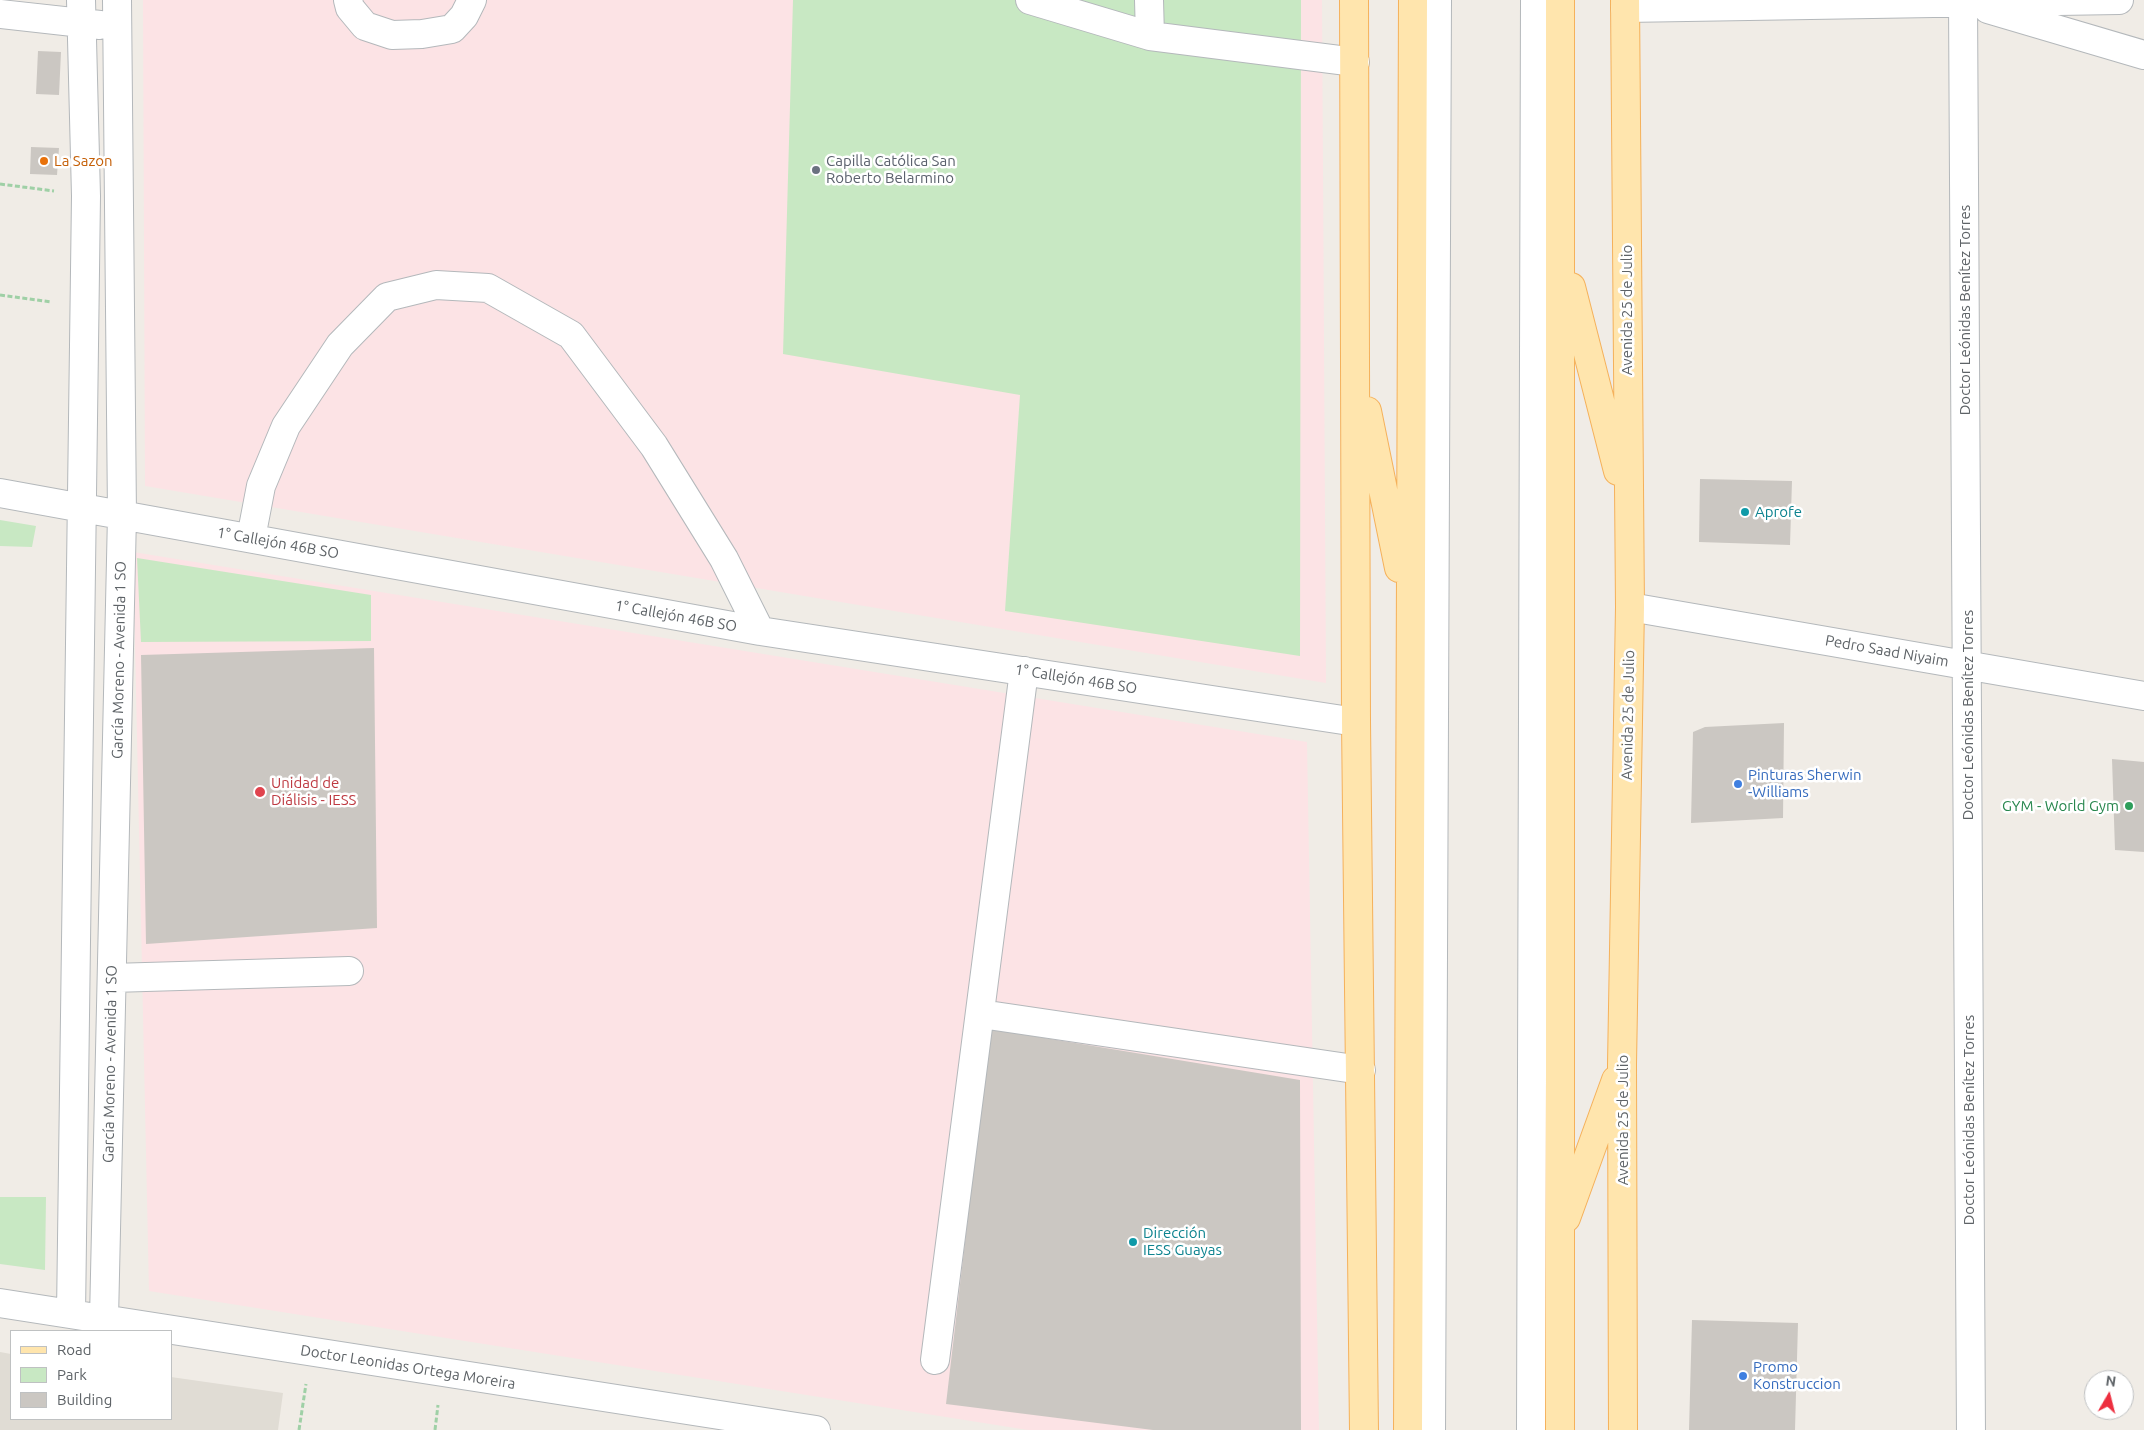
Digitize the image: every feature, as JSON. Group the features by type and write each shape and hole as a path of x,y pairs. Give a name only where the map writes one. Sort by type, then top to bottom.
{"main road":[{"path":"1354,0 1356,722 1364,1430"},
{"path":"1408,1430 1413,0"},
{"path":"1560,0 1560,1430"},
{"name":"Avenida 25 de Julio","path":"1623,1430 1622,1064 1630,607 1625,4"},
{"path":"1561,249 1629,511"},
{"path":"1355,354 1410,623"},
{"path":"1559,1236 1622,1064"}],"street":[{"name":"García Moreno - Avenida 1 SO","path":"104,1319 122,515 117,0"},
{"path":"348,0 350,8 365,26 392,35 422,34 452,29 464,16 472,0"},
{"path":"1030,0 1150,36 1355,62"},
{"path":"1148,0 1150,36"},
{"path":"1431,1430 1437,0"},
{"path":"1531,1430 1535,0"},
{"path":"1625,4 2119,0"},
{"path":"1963,1 2144,55"},
{"name":"Doctor Leónidas Benítez Torres","path":"1963,1 1971,1430"},
{"path":"71,1314 86,196 82,12"},
{"path":"0,14 82,12 116,27"},
{"path":"1536,125 1561,249"},
{"path":"251,538 261,486 286,426 340,345 387,296 436,285 488,288 571,335 654,446 724,559 760,631"},
{"name":"1° Callejón 46B SO","path":"0,494 760,631 1356,722"},
{"name":"Pedro Saad Niyaim","path":"1630,607 2144,696"},
{"path":"935,1360 1024,671"},
{"path":"112,978 349,971"},
{"path":"981,1014 1361,1070"},
{"name":"Doctor Leonidas Ortega Moreira","path":"0,1302 816,1430"}],"path":[{"path":"0,184 86,196"},
{"path":"0,295 85,307"},
{"path":"299,1430 311,1351"}],"shaded area":[{"path":"143,0 1322,0 1326,683 145,486"},
{"path":"133,552 1307,742 1319,1430 1028,1430 149,1291"},
{"path":"0,1352 10,1354 10,1420 172,1420 172,1377 283,1393 278,1430 0,1430"}],"green space":[{"path":"793,0 1301,0 1300,656 1005,611 1020,395 783,354"},
{"path":"0,520 36,526 32,547 0,546"},
{"path":"137,558 371,595 371,641 141,642"},
{"path":"0,1197 46,1197 45,1270 0,1264"}],"building":[{"path":"38,51 61,52 59,95 36,94"},
{"name":"La Sazon","path":"31,147 59,148 57,175 30,174"},
{"name":"Aprofe","path":"1700,479 1792,481 1790,545 1699,542"},
{"name":"Unidad de Diálisis - IESS","path":"374,648 377,928 146,944 141,655"},
{"name":"Pinturas Sherwin -Williams","path":"1784,723 1783,818 1691,823 1693,732 1705,727"},
{"name":"GYM - World Gym","path":"2112,759 2144,762 2144,852 2115,850"},
{"name":"Dirección IESS Guayas","path":"990,1029 1300,1080 1301,1430 1153,1430 946,1404"},
{"name":"Promo Konstruccion","path":"1692,1320 1798,1323 1795,1430 1689,1430"}],"place":[{"name":"La Sazon","path":"44,161"},
{"name":"Capilla Católica San Roberto Belarmino","path":"816,170"},
{"name":"Aprofe","path":"1745,512"},
{"name":"Pinturas Sherwin -Williams","path":"1738,784"},
{"name":"Unidad de Diálisis - IESS","path":"260,792"},
{"name":"GYM - World Gym","path":"2129,806"},
{"name":"Dirección IESS Guayas","path":"1133,1242"},
{"name":"Promo Konstruccion","path":"1743,1376"}]}
